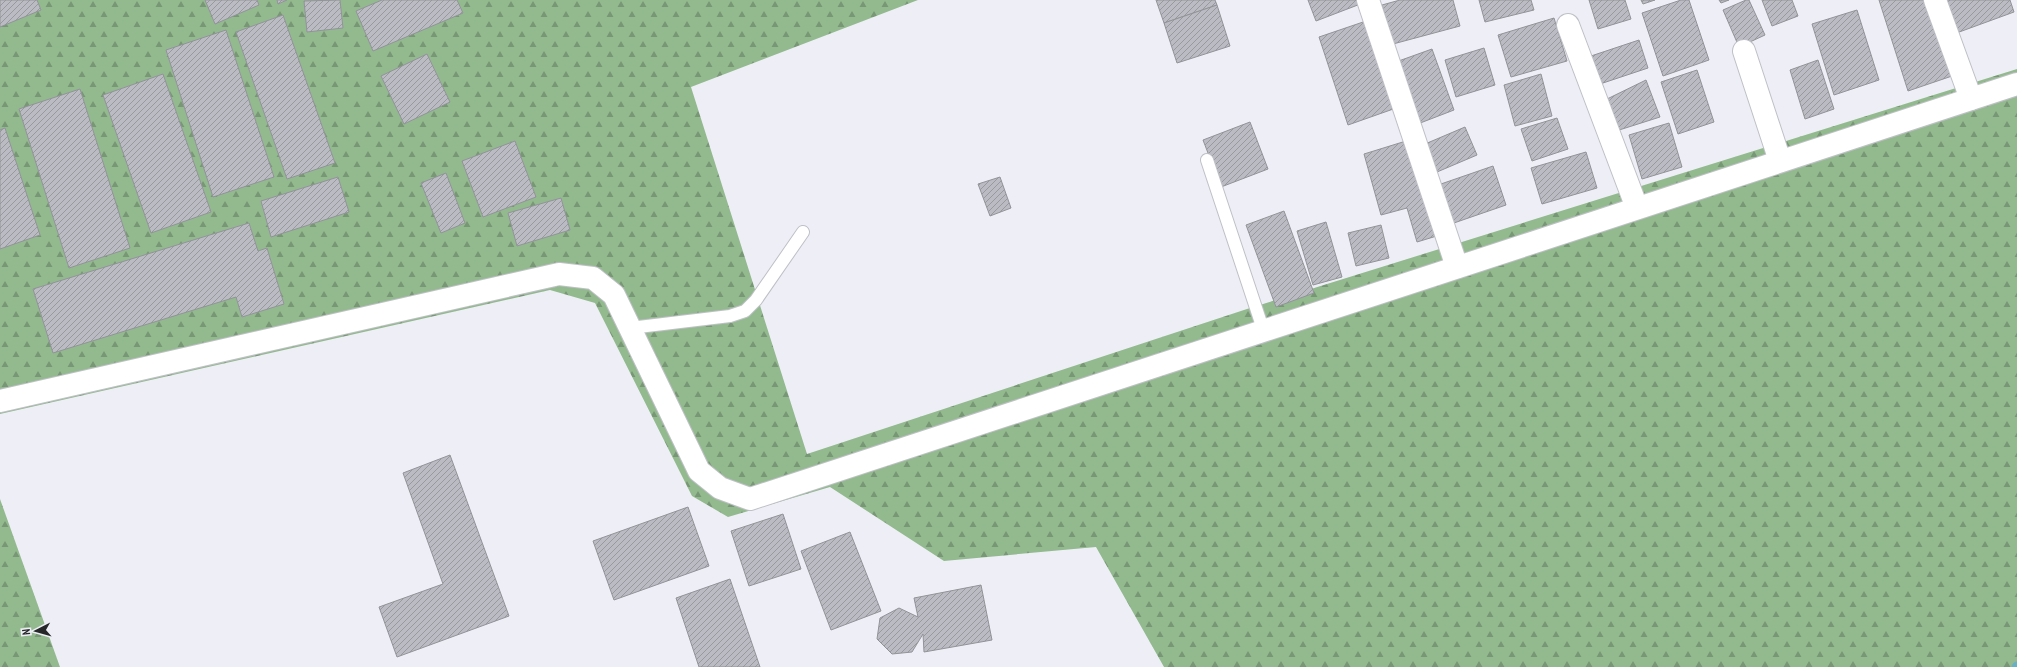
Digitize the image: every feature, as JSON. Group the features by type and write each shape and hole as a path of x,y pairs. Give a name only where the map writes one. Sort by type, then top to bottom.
{"street":[{"path":"1368,0 1457,267"},
{"path":"1935,0 1971,99"},
{"path":"1568,25 1637,208"},
{"path":"1744,51 1780,161"},
{"path":"0,401 559,274 593,278 614,295 699,471 720,488 750,499 1264,332 1457,267 2017,84"}],"lane":[{"path":"1207,160 1264,332"},
{"path":"630,328 730,316 745,312 756,300 804,232"}],"green space":[{"path":"0,0 918,0 691,87 807,454 1250,308 2017,69 2017,667 1164,667 1096,547 944,561 830,487 728,517 692,496 595,303 550,290 0,414"},
{"path":"0,499 60,667 0,667"}],"building":[{"path":"0,0 37,0 41,10 0,27"},
{"path":"205,0 257,0 259,5 215,24"},
{"path":"277,0 287,0 278,4"},
{"path":"340,0 343,28 307,32 304,1"},
{"path":"382,0 457,0 463,13 373,51 356,11"},
{"path":"1156,0 1215,0 1217,5 1164,23"},
{"path":"1308,0 1361,0 1363,3 1316,21"},
{"path":"1400,0 1453,0 1460,26 1393,44 1382,5"},
{"path":"1479,0 1531,0 1534,10 1485,22"},
{"path":"1589,0 1625,0 1631,19 1598,29"},
{"path":"1641,0 1655,0 1643,4"},
{"path":"1681,0 1689,0 1709,60 1663,76 1642,13"},
{"path":"1719,0 1729,0 1721,3"},
{"path":"1749,0 1765,35 1739,47 1723,10"},
{"path":"1762,0 1792,0 1798,16 1772,26"},
{"path":"1879,0 1930,0 1955,75 1908,91"},
{"path":"1938,0 2010,0 2014,12 1951,35"},
{"path":"1217,5 1230,46 1177,63 1164,23"},
{"path":"1857,10 1879,80 1834,95 1812,24"},
{"path":"283,15 335,163 287,179 236,32"},
{"path":"1554,18 1567,61 1511,77 1498,35"},
{"path":"1369,20 1399,107 1348,125 1319,37"},
{"path":"226,30 274,177 213,197 166,50"},
{"path":"1639,40 1648,68 1597,85 1588,57"},
{"path":"1484,48 1495,85 1456,97 1445,60"},
{"path":"1432,49 1454,110 1415,125 1393,63"},
{"path":"427,54 450,102 404,124 381,76"},
{"path":"1818,60 1834,109 1805,119 1790,70"},
{"path":"1697,70 1714,122 1678,134 1661,82"},
{"path":"163,74 211,212 151,233 103,95"},
{"path":"1541,74 1552,116 1515,126 1504,85"},
{"path":"1646,80 1660,117 1616,131 1605,100"},
{"path":"80,89 130,248 69,268 19,109"},
{"path":"1557,118 1568,149 1532,161 1521,129"},
{"path":"1250,122 1268,169 1221,187 1203,140"},
{"path":"1669,123 1682,167 1642,179 1629,135"},
{"path":"1465,127 1477,155 1437,172 1425,144"},
{"path":"5,128 40,235 0,249 0,130"},
{"path":"515,141 536,197 483,217 462,161"},
{"path":"1406,141 1440,235 1417,242 1407,208 1381,215 1364,154"},
{"path":"1586,152 1597,188 1542,204 1531,168"},
{"path":"1493,166 1506,205 1451,224 1438,185"},
{"path":"446,173 465,223 441,233 421,183"},
{"path":"338,177 349,212 271,237 261,201"},
{"path":"1000,177 1011,208 990,216 978,184"},
{"path":"561,198 570,230 517,246 508,213"},
{"path":"1284,211 1314,293 1276,307 1246,225"},
{"path":"1326,222 1342,277 1313,285 1297,231"},
{"path":"249,223 258,251 267,248 284,304 242,317 236,297 53,353 33,289"},
{"path":"1381,225 1389,258 1356,266 1348,233"},
{"path":"450,455 509,616 397,657 379,607 443,584 403,473"},
{"path":"688,507 709,566 614,600 593,541"},
{"path":"783,514 801,569 749,586 731,531"},
{"path":"850,532 881,611 831,630 801,551"},
{"path":"730,579 760,667 699,667 676,598"},
{"path":"981,585 992,640 924,652 923,634 912,652 892,654 877,639 880,618 899,608 918,617 914,598"}]}
